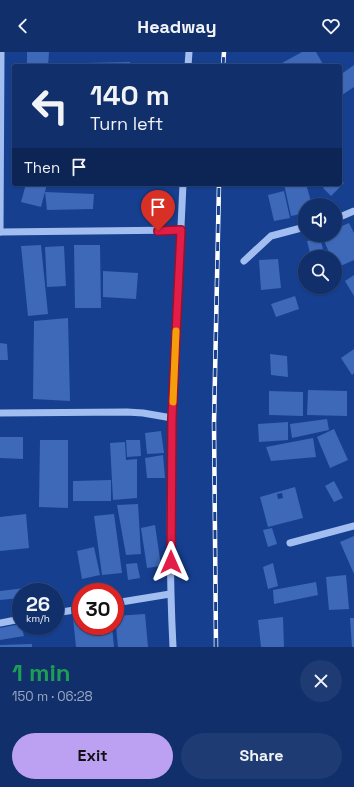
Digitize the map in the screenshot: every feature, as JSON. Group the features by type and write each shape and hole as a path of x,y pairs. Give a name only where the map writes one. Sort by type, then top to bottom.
{"street":[{"path":"1,52 0,232 181,230"},
{"path":"188,64 189,52"},
{"path":"173,647 170,594 172,418 183,186"},
{"path":"342,216 354,211"},
{"path":"244,261 271,236 298,229"},
{"path":"0,413 127,412 172,418"},
{"path":"290,543 354,526"},
{"path":"124,602 170,594"},
{"path":"0,623 12,621"}],"building":[{"path":"27,52 49,52 48,64 27,64"},
{"path":"302,52 316,52 323,64 282,64"},
{"path":"130,62 130,64 85,64"},
{"path":"354,65 354,87 342,95 342,74"},
{"path":"25,186 46,186 41,207 21,202"},
{"path":"284,186 307,186 310,198 298,198 298,214 291,216"},
{"path":"325,186 341,186 331,196 323,188"},
{"path":"284,191 290,218 274,221 268,195"},
{"path":"45,192 94,194 93,209 47,210"},
{"path":"349,223 354,233 354,260 342,265 342,250 328,250 325,242 342,242 342,226"},
{"path":"307,242 321,242 323,249 309,250"},
{"path":"41,245 48,314 28,316 21,246"},
{"path":"74,245 100,245 101,308 75,308"},
{"path":"64,246 66,286 47,287 45,247"},
{"path":"278,259 281,288 261,290 259,260"},
{"path":"103,271 138,273 136,299 103,297"},
{"path":"354,275 354,296 345,281"},
{"path":"295,296 299,309 276,317 271,304"},
{"path":"68,318 70,401 33,399 34,321"},
{"path":"0,343 7,344 8,360 0,360"},
{"path":"354,349 354,373 352,375 341,358"},
{"path":"270,354 287,356 288,377 271,375"},
{"path":"308,390 347,391 347,416 307,415"},
{"path":"269,391 303,392 303,416 269,415"},
{"path":"327,419 329,430 292,438 290,424"},
{"path":"288,422 288,440 259,442 258,424"},
{"path":"334,429 348,460 330,468 317,437"},
{"path":"161,431 164,453 147,454 145,433"},
{"path":"0,437 23,437 23,459 0,458"},
{"path":"313,438 316,457 271,461 266,447"},
{"path":"40,440 68,440 68,508 39,507"},
{"path":"126,440 140,440 141,456 127,457"},
{"path":"125,442 126,460 137,459 137,498 113,500 110,443"},
{"path":"163,455 165,478 147,478 145,458"},
{"path":"111,480 111,501 73,501 73,481"},
{"path":"334,481 343,498 334,502 325,486"},
{"path":"295,487 303,518 268,527 260,497","holes":["282,493 283,498 278,499 277,494"]},
{"path":"138,504 141,554 126,555 117,505"},
{"path":"26,514 29,548 0,551 0,517"},
{"path":"114,514 122,573 102,575 94,516"},
{"path":"155,525 161,566 147,568 141,528"},
{"path":"272,528 277,544 268,547 263,530"},
{"path":"354,536 354,574 340,542"},
{"path":"94,547 100,575 82,579 77,551"},
{"path":"137,563 140,578 128,580 126,564"},
{"path":"273,563 278,586 268,589 263,567"},
{"path":"346,575 349,609 329,610 326,577"},
{"path":"316,582 318,595 274,604 273,590"},
{"path":"12,590 12,599 0,600 0,591"},
{"path":"145,614 148,647 118,647 117,635 124,635 124,615"},
{"path":"283,617 284,647 261,647 258,620"},
{"path":"350,618 354,618 354,647 352,647"},
{"path":"12,626 12,635 24,636 0,640 0,628"},
{"path":"75,635 113,635 114,647 76,647"},
{"path":"32,644 32,647 0,647 0,645"}],"railway":[{"path":"223,64 224,52"},
{"path":"216,647 214,423 219,186"}],"slow traffic":[{"path":"173,402 176,331"}],"route":[{"path":"158,231 181,230 172,418 171,562"}]}
